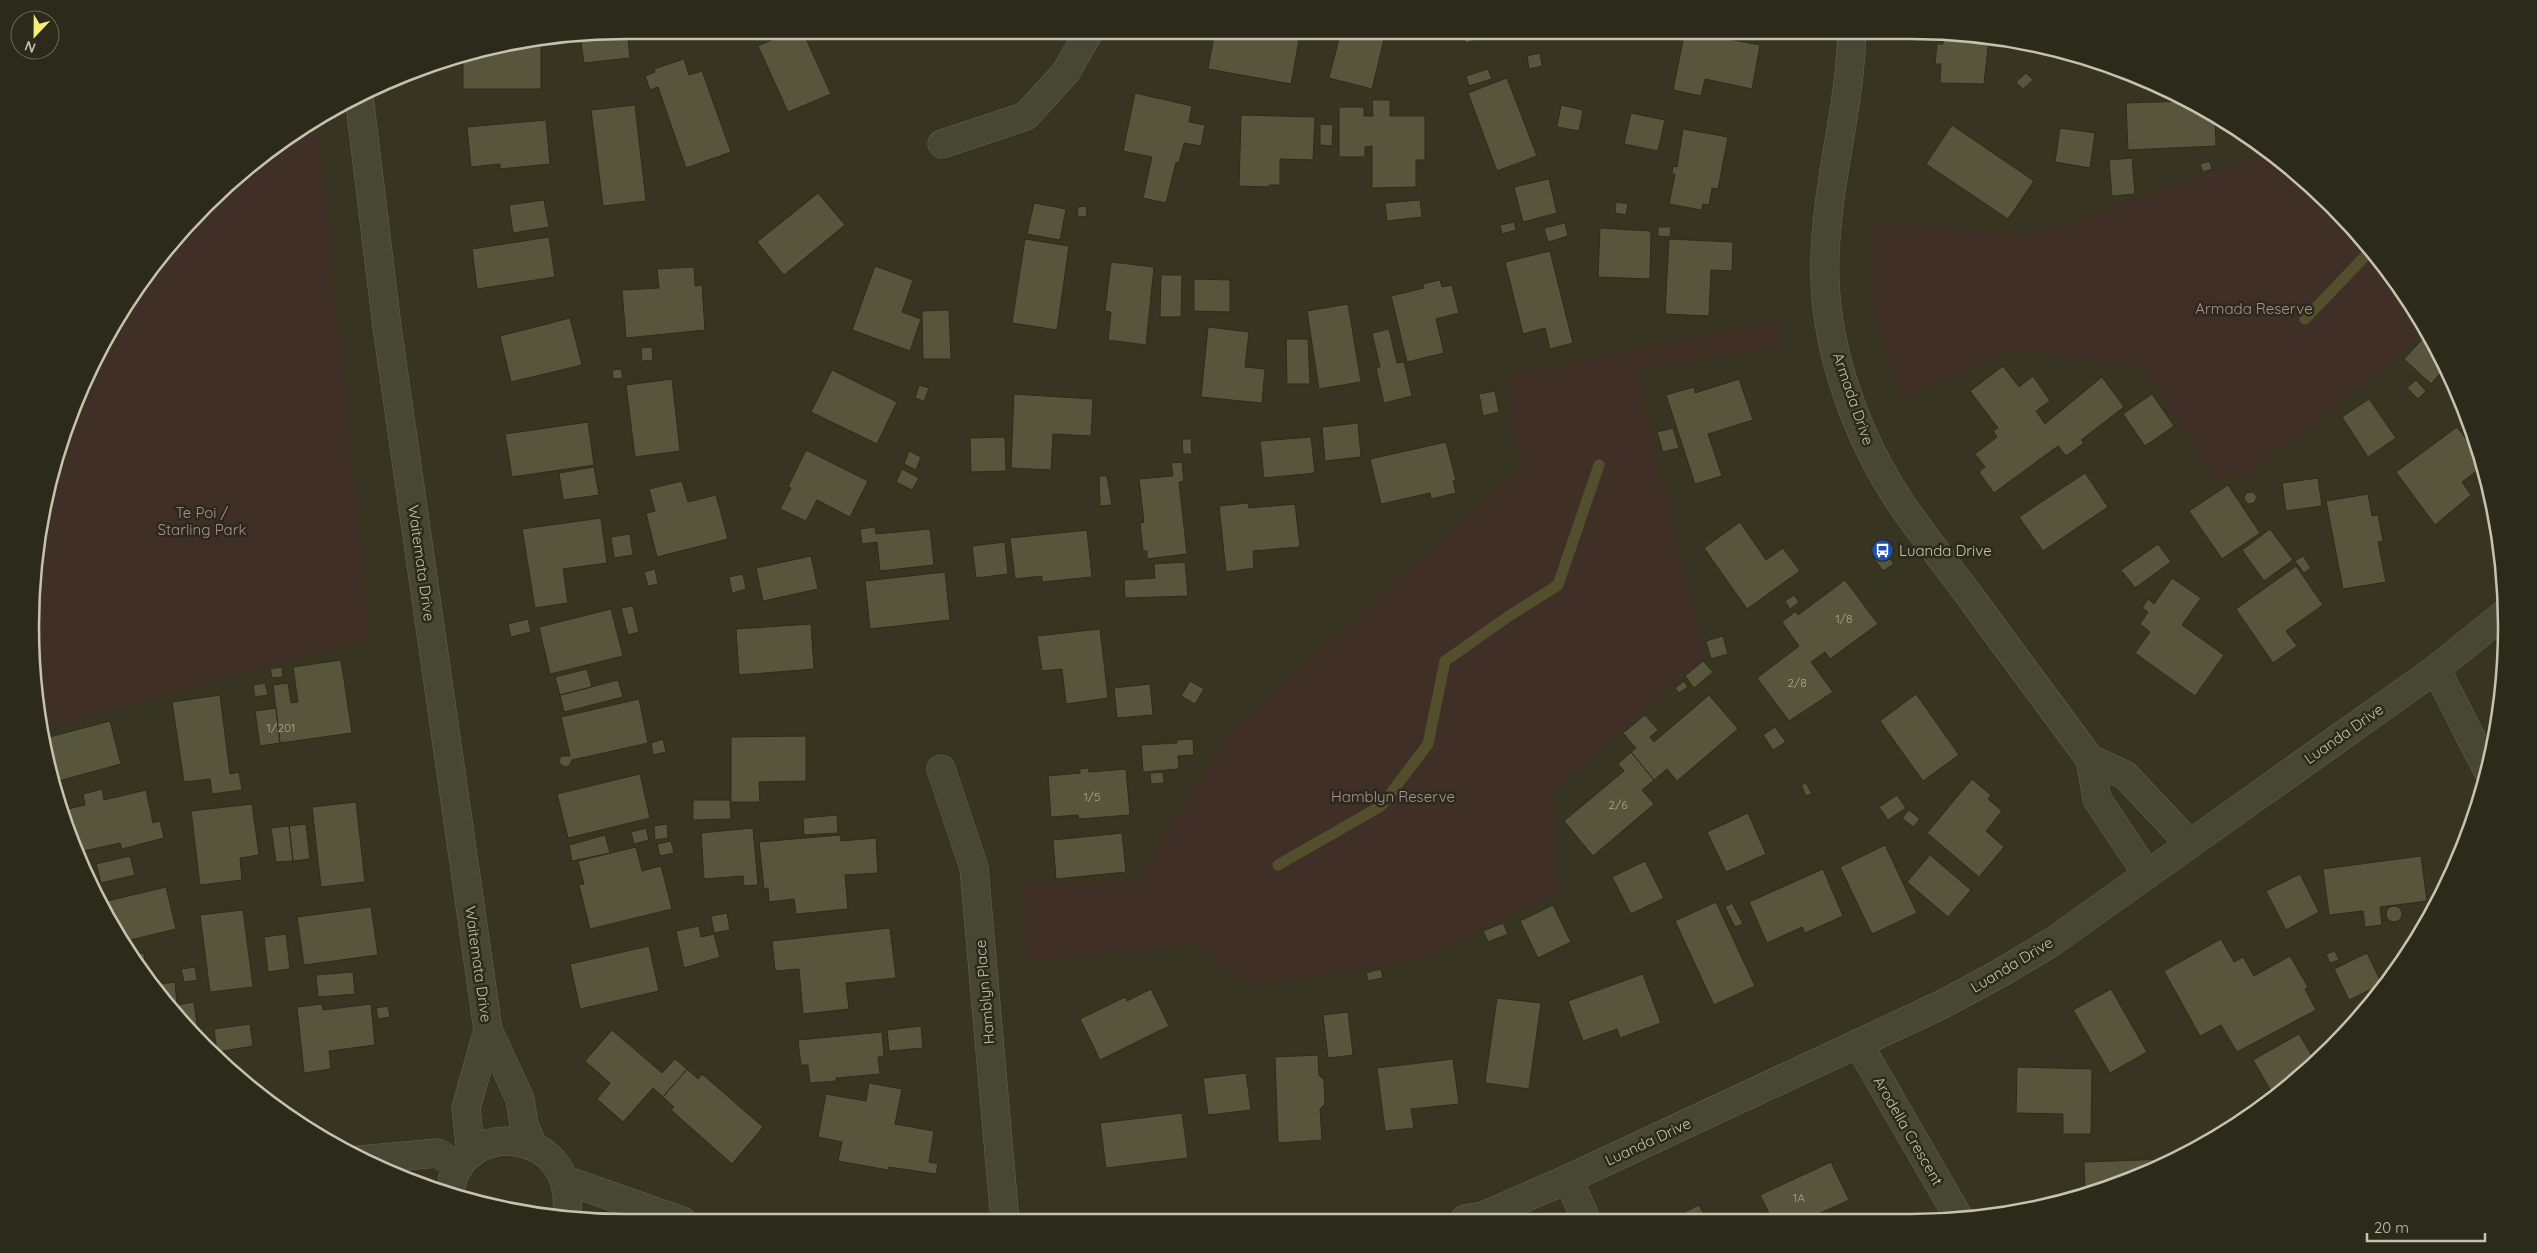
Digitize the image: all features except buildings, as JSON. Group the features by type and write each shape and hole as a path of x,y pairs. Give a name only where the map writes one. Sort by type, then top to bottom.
{"street":[{"path":"942,144 1026,116 1066,72 1085,39"},
{"name":"Armada Drive","path":"1851,39 1844,109 1826,224 1825,282 1832,334 1841,372 1866,443 1902,504 2090,759 2097,799 2147,874"},
{"name":"Waitemata Drive","path":"360,103 387,327 488,1030 520,1099 524,1126 533,1146"},
{"name":"Luanda Drive","path":"1488,1214 1568,1179 1941,1005 1997,975 2052,942 2436,669 2498,619"},
{"path":"2436,669 2482,760"},
{"name":"Armada Drive","path":"2090,759 2125,775 2189,843"},
{"name":"Hamblyn Place","path":"941,769 974,868 1004,1214"},
{"name":"Waitemata Drive","path":"465,1160 466,1108 488,1030"},
{"name":"Arodella Crescent","path":"1858,1043 1956,1212"},
{"path":"451,1187 465,1160 487,1144 506,1141 533,1146 556,1164 565,1180 569,1201 567,1211"},
{"path":"377,1159 438,1154 465,1160"},
{"path":"1568,1179 1584,1214"},
{"path":"565,1180 660,1214"}],"green space":[{"name":"Te Poi / Starling Park","path":"318,127 371,638 48,727 40,665 39,626 44,550 59,474 83,402 117,333 160,269 185,239 239,185 269,160"},
{"name":"Armada Reserve","path":"2260,154 2298,185 2352,239 2377,269 2419,332 2392,364 2245,475 2218,480 2140,367 2010,350 1901,399 1879,333 1872,284 1872,221 2032,236"},
{"name":"Hamblyn Reserve","path":"1779,320 1782,346 1636,369 1706,657 1554,790 1557,894 1424,958 1250,986 1193,943 1028,962 1020,885 1138,879 1225,736 1519,469 1508,376"}],"waterway":[{"path":"2305,319 2366,255"},
{"path":"1278,865 1381,806 1428,744 1445,661 1509,616 1558,585 1599,465"}],"place":[{"name":"Luanda Drive","path":"1883,551"}]}
